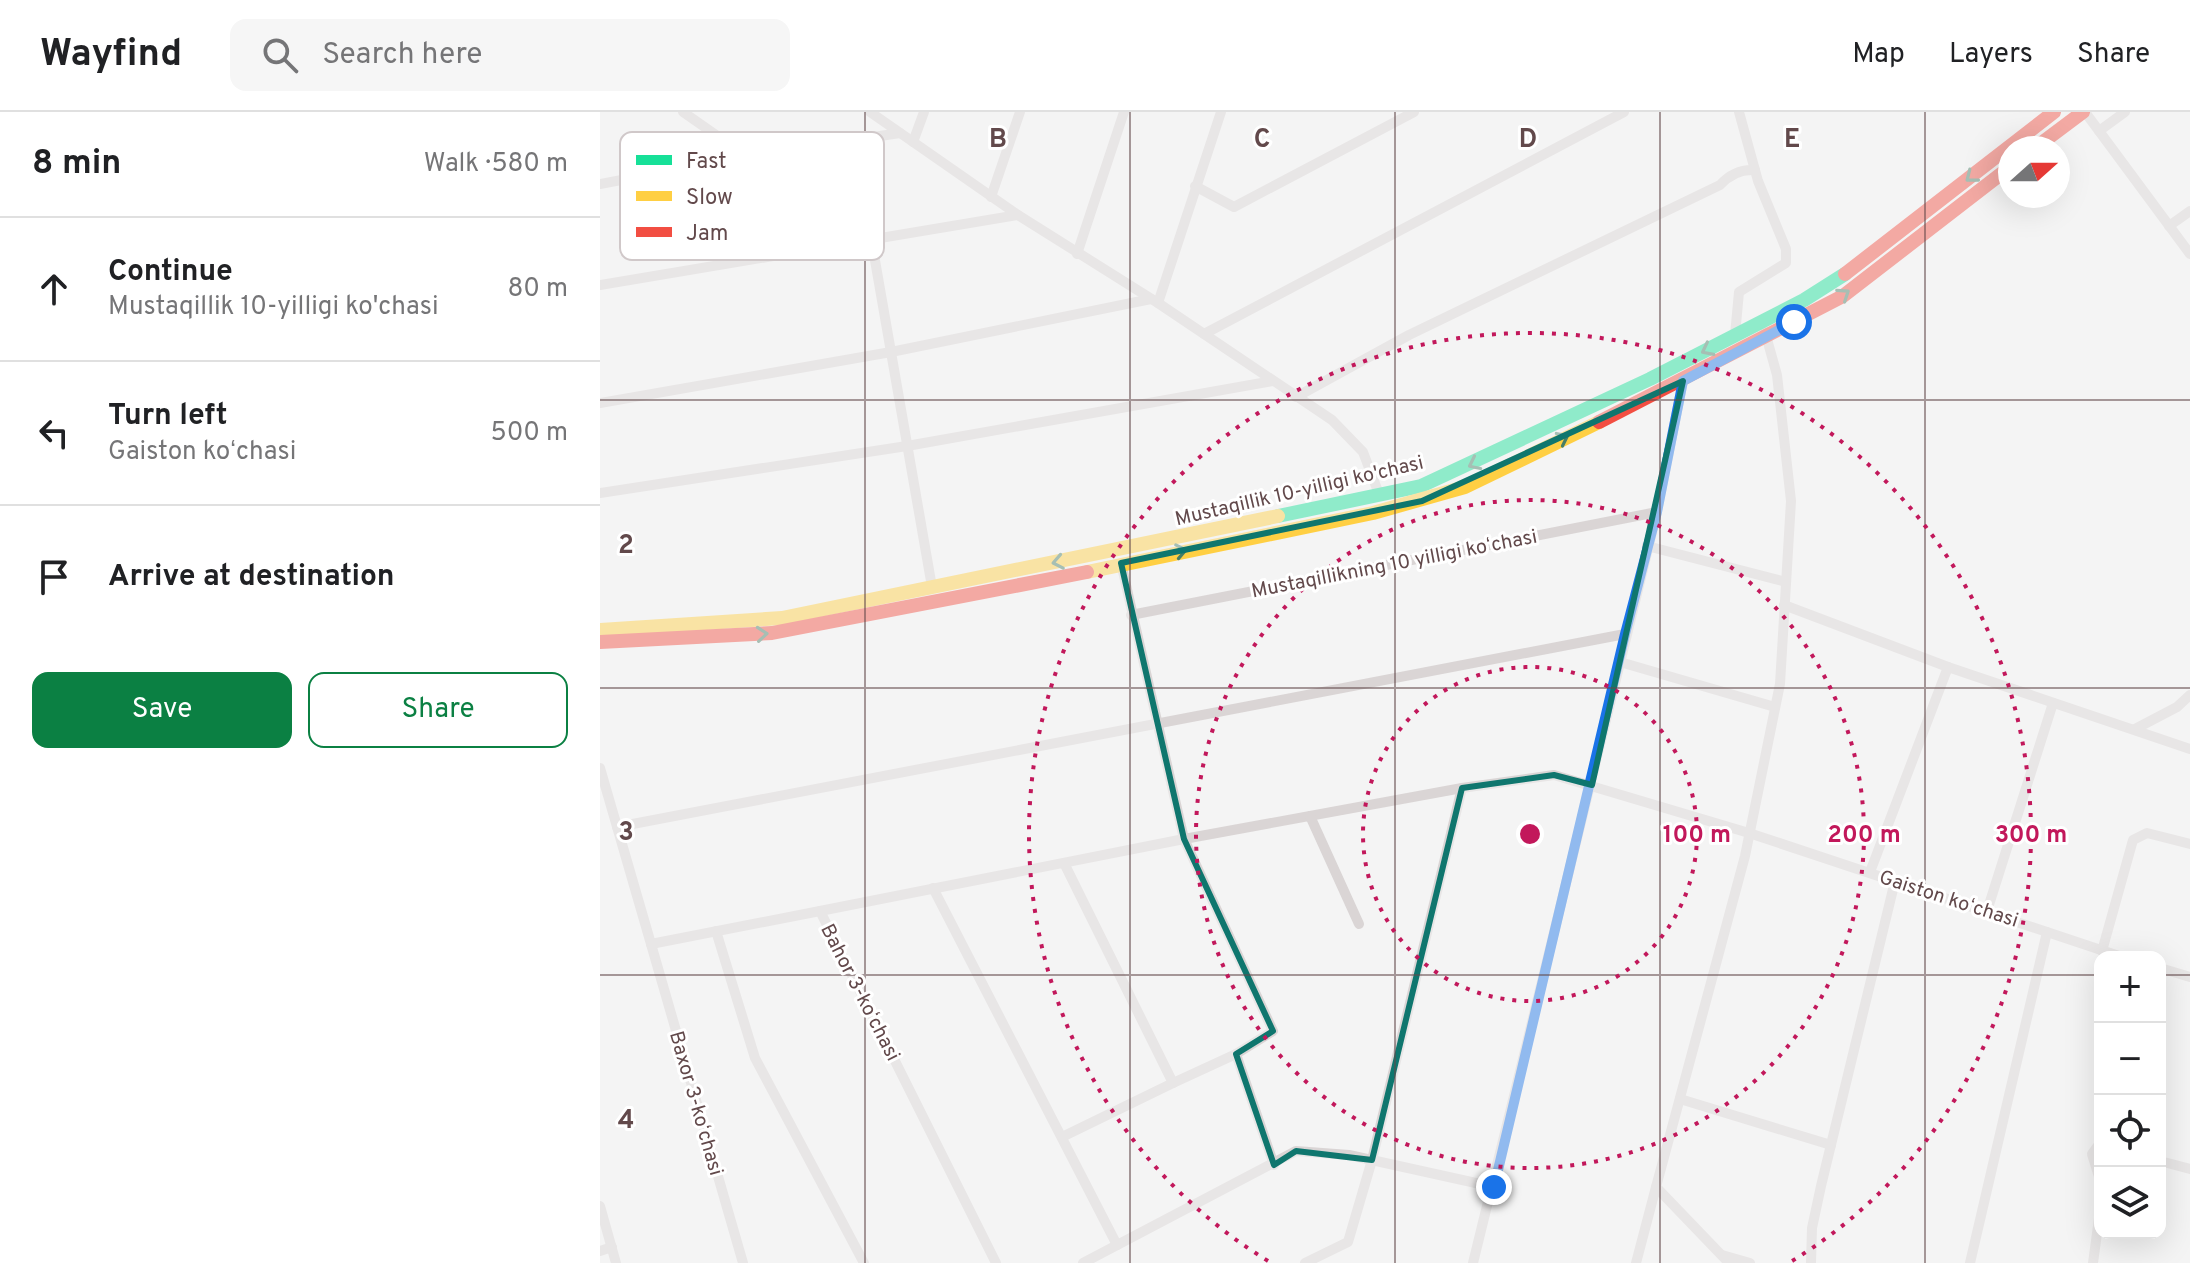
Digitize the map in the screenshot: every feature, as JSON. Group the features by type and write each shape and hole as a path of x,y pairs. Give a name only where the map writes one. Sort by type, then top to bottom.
{"main road":[{"name":"Mustaqillik 10-yilligi ko'chasi","path":"600,642 772,633 942,602 1422,501 1465,487 1683,381 1764,330 1848,272 2054,112"},
{"path":"2051,136 2084,112"},
{"name":"Mustaqillik 10-yilligi ko'chasi","path":"600,630 782,618 1421,486 1735,335 1764,330 1843,296 1998,176"}],"street":[{"path":"683,112 712,132"},
{"path":"870,112 991,197 1332,420 1363,452 1379,494"},
{"path":"913,142 924,112"},
{"path":"991,197 1020,112"},
{"path":"1077,254 1124,112"},
{"path":"1154,301 1221,112"},
{"path":"1195,186 1234,207 1414,112"},
{"path":"1204,334 1624,112"},
{"path":"1735,335 1739,292 1786,263 1786,249 1755,170 1739,112"},
{"path":"2084,112 2190,254"},
{"path":"2099,131 2125,112"},
{"path":"884,135 900,133"},
{"path":"1296,397 1409,335 1691,200 1728,177 1746,169 1755,170"},
{"path":"600,184 620,180"},
{"path":"2169,226 2190,211"},
{"path":"884,236 1018,215"},
{"path":"600,285 744,260"},
{"path":"875,260 932,587"},
{"path":"600,403 891,352 1154,301"},
{"path":"1636,1263 1749,833 1775,707 1791,501 1777,375 1764,330"},
{"path":"600,493 907,446 1273,381"},
{"path":"1473,1263 1657,512 1683,381"},
{"name":"Mustaqillikning 10 yilligi koʻchasi","path":"1131,615 1657,512"},
{"path":"1647,546 1786,582"},
{"path":"1062,1137 1236,1054 1273,1031 1184,839 1121,563"},
{"path":"1784,605 1948,667 2190,749"},
{"path":"617,827 1625,634"},
{"path":"1620,662 1775,707"},
{"path":"1870,872 1948,667"},
{"path":"2135,729 2177,707 2190,695"},
{"path":"1987,911 2053,703"},
{"path":"600,768 651,944"},
{"name":"Gaiston koʻchasi","path":"820,911 1184,839 1462,788 1554,775 1749,833 2102,951"},
{"path":"1305,1263 1348,1242 1372,1160 1462,788"},
{"path":"1310,816 1359,924"},
{"path":"2102,951 2133,840 2147,833 2190,844"},
{"path":"1064,863 1173,1083"},
{"path":"1811,1263 1812,1228 1895,881"},
{"path":"933,888 1117,1245"},
{"name":"Bahor 3-koʻchasi","path":"651,944 820,911 996,1263"},
{"path":"716,931 755,1058 864,1263"},
{"path":"1970,1263 2047,932"},
{"name":"Baxor 3-koʻchasi","path":"651,944 743,1263"},
{"path":"2166,970 2190,977"},
{"path":"1236,1054 1274,1165"},
{"path":"1680,1099 1831,1145"},
{"path":"1083,1263 1296,1151 1372,1160 1494,1187"},
{"path":"2166,1163 2190,1169"},
{"path":"1656,1187 1725,1259 1750,1263"},
{"path":"600,1206 616,1263"},
{"path":"2093,1263 2096,1239"},
{"path":"600,1251 612,1247"}],"highlighted area":[{"path":"1683,381 1592,785 1554,775 1462,788 1372,1160 1296,1151 1274,1165 1236,1054 1273,1031 1184,839 1121,563 1422,501"}],"traffic: fast":[{"path":"1278,516 1421,486 1650,379 1804,300 1845,274"}],"traffic: slow":[{"path":"1087,572 1373,513 1465,487 1599,422"},
{"path":"600,630 782,618 1278,516"}],"traffic: jam":[{"path":"1845,274 2054,112"},
{"path":"2051,136 2083,112"},
{"path":"1599,422 1843,296 1998,176"},
{"path":"600,642 772,633 1087,572"}],"route":[{"path":"1494,1187 1592,785 1625,634 1657,512 1683,381 1794,322"}]}
